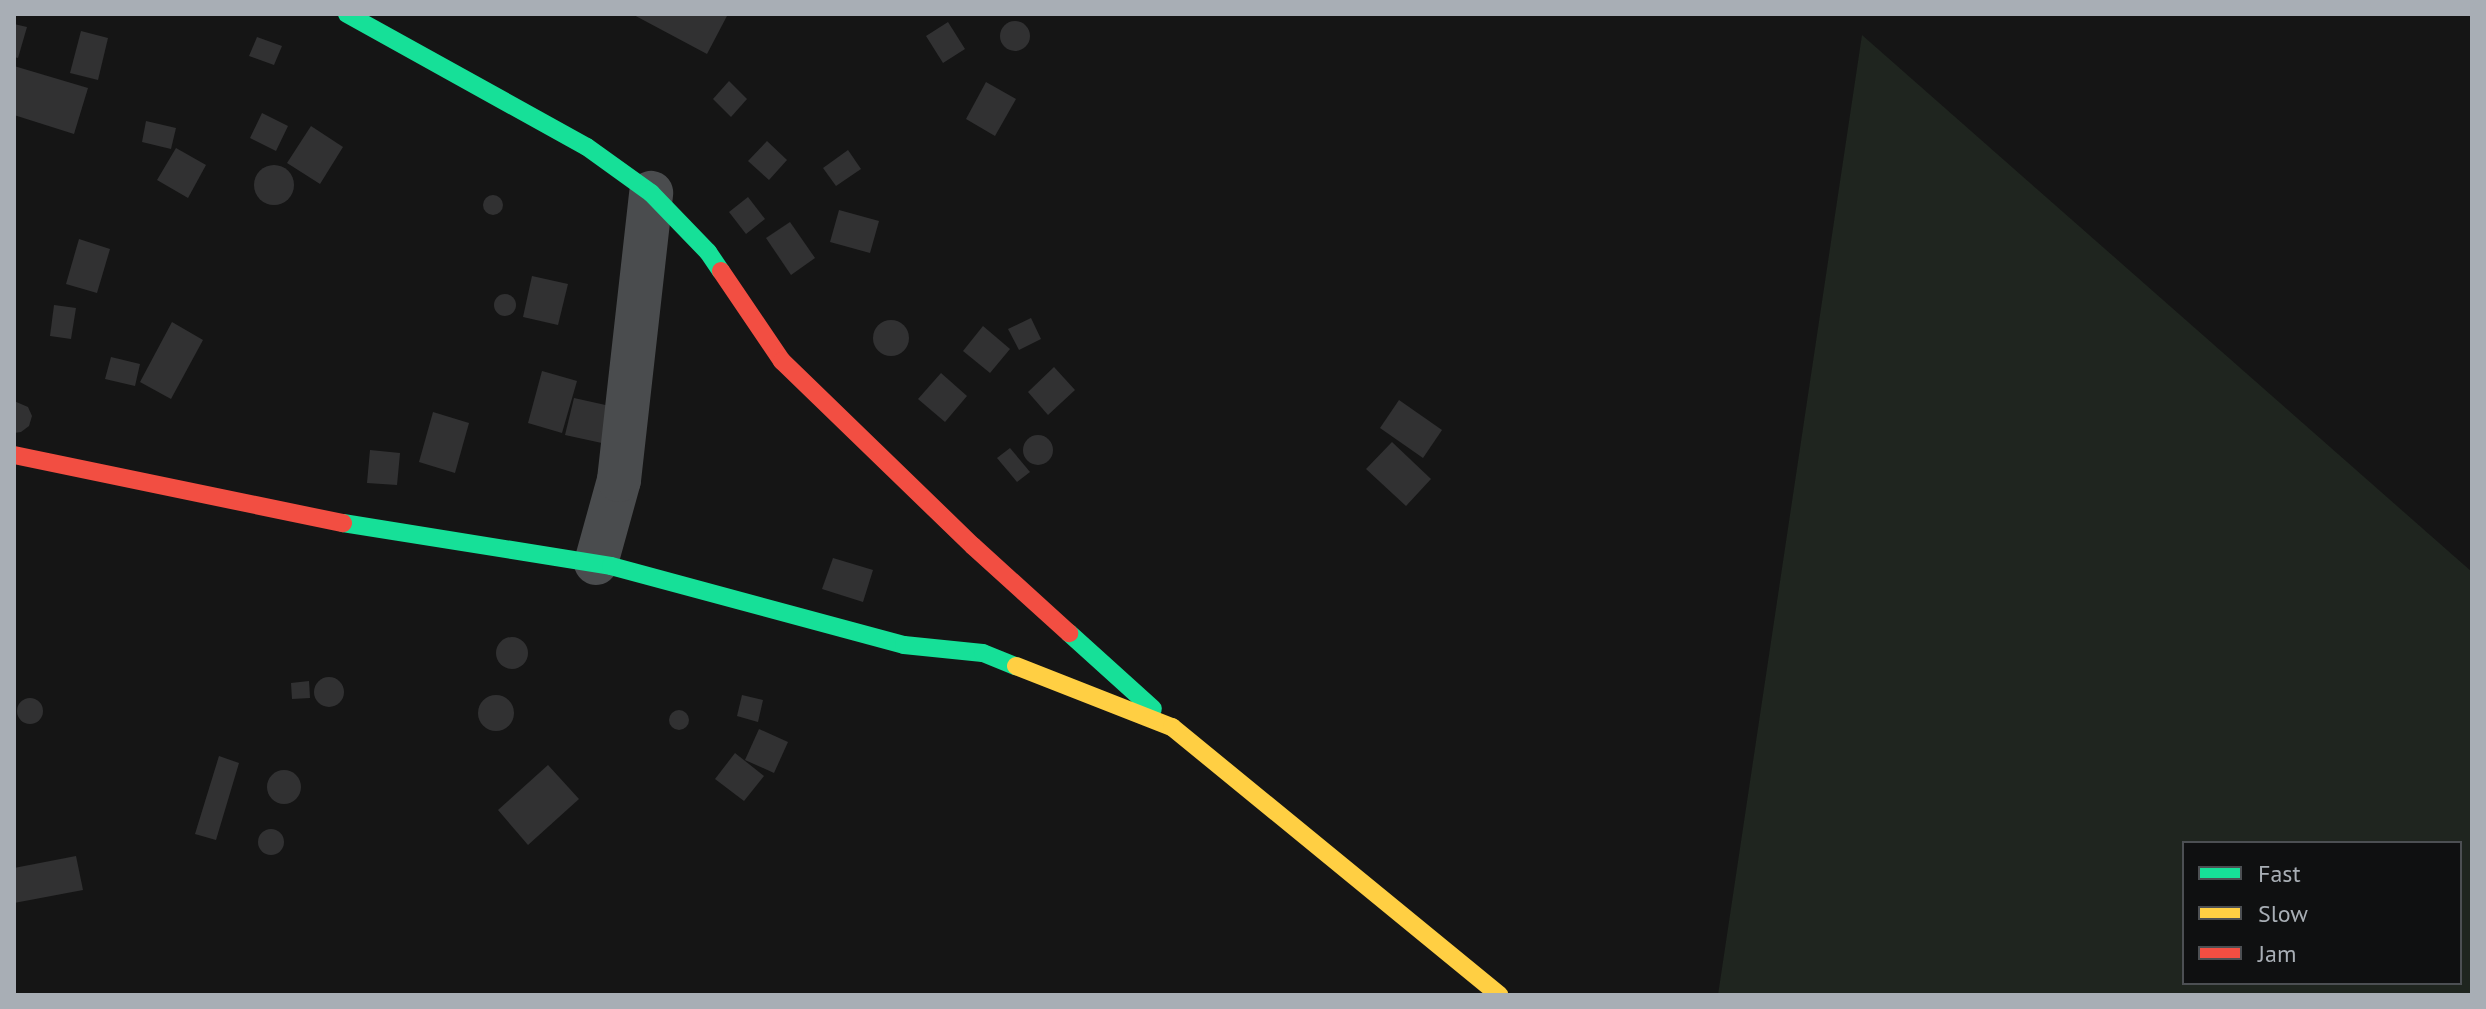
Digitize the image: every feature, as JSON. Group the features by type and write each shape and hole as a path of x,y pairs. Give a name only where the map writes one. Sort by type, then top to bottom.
{"street":[{"path":"347,14 587,147 651,193 708,252 782,361 973,546 1172,727 1499,995"},
{"path":"596,563 619,480 651,193"},
{"path":"14,455 348,524 596,563 904,645 983,653 1172,727"}],"shaded area":[{"path":"1862,35 2472,572 2472,995 1718,995"}],"building":[{"path":"632,14 728,14 707,54"},
{"path":"1015,21 1026,25 1030,36 1026,47 1015,51 1004,47 1000,36 1004,25"},
{"path":"948,22 965,49 943,63 926,36"},
{"path":"14,24 27,27 18,58 14,57"},
{"path":"81,31 108,38 98,80 70,73"},
{"path":"257,37 282,46 274,65 249,56"},
{"path":"14,66 88,88 74,134 14,115"},
{"path":"729,81 747,99 731,117 713,99"},
{"path":"986,82 1016,99 995,136 966,119"},
{"path":"262,113 288,126 276,151 250,138"},
{"path":"146,121 176,128 171,149 142,142"},
{"path":"311,126 343,147 320,184 287,163"},
{"path":"767,141 787,160 769,180 748,161"},
{"path":"176,148 206,165 188,198 157,180"},
{"path":"848,150 861,169 836,186 823,168"},
{"path":"274,165 288,171 294,185 288,199 274,205 260,199 254,185 260,171"},
{"path":"493,195 500,198 503,205 500,212 493,215 486,212 483,205 486,198"},
{"path":"748,197 765,219 746,234 729,212"},
{"path":"839,210 879,221 870,253 830,242"},
{"path":"790,222 815,258 791,275 766,238"},
{"path":"79,239 110,249 97,293 66,284"},
{"path":"532,276 568,284 558,325 523,317"},
{"path":"505,294 513,297 516,305 513,313 505,316 497,313 494,305 497,297"},
{"path":"54,305 76,308 71,339 50,336"},
{"path":"1031,318 1041,339 1019,350 1008,329"},
{"path":"891,320 903,326 909,338 903,350 891,356 879,350 873,338 879,326"},
{"path":"172,322 203,340 171,399 140,382"},
{"path":"983,326 1010,349 990,373 963,351"},
{"path":"111,357 140,364 135,386 105,379"},
{"path":"1054,367 1075,390 1048,415 1028,392"},
{"path":"542,371 577,381 562,433 528,423"},
{"path":"941,373 967,396 945,422 918,399"},
{"path":"574,398 619,408 611,445 565,435"},
{"path":"1399,400 1442,430 1423,458 1380,428"},
{"path":"14,401 28,407 32,416 29,426 14,433"},
{"path":"433,412 469,423 455,473 419,462"},
{"path":"1038,435 1044,436 1052,444 1052,456 1044,464 1038,465 1032,464 1024,456 1023,450 1024,444 1032,436"},
{"path":"1392,442 1431,479 1406,506 1366,469"},
{"path":"1010,448 1030,472 1017,482 997,458"},
{"path":"370,450 400,453 397,485 367,483"},
{"path":"833,558 873,570 863,602 822,589"},
{"path":"512,637 523,642 528,653 523,664 512,669 501,664 496,653 501,642"},
{"path":"329,677 340,681 344,692 340,703 329,707 318,703 314,692 318,681"},
{"path":"309,681 310,698 292,699 291,683"},
{"path":"496,695 509,700 514,713 509,726 496,731 483,726 478,713 483,700"},
{"path":"742,695 763,700 758,722 737,716"},
{"path":"30,698 40,701 43,711 40,721 30,724 20,721 17,711 20,701"},
{"path":"679,710 686,713 689,720 686,727 679,730 672,727 669,720 672,713"},
{"path":"759,729 788,742 774,773 745,760"},
{"path":"735,753 764,776 744,801 715,779"},
{"path":"219,756 239,763 216,840 195,834"},
{"path":"548,765 579,799 528,845 498,810"},
{"path":"284,770 296,775 301,787 296,799 284,804 272,799 267,787 272,775"},
{"path":"271,829 280,833 284,842 280,851 271,855 262,851 258,842 262,833"},
{"path":"76,856 83,890 14,903 14,868"}],"traffic: fast":[{"path":"347,14 587,147 651,193 708,252 721,271"},
{"path":"343,523 611,566 904,645 983,653 1016,666"},
{"path":"1069,633 1153,709"}],"traffic: slow":[{"path":"1016,666 1172,727 1499,995"}],"traffic: jam":[{"path":"721,271 782,361 973,546 1069,633"},
{"path":"14,455 343,523"}]}
